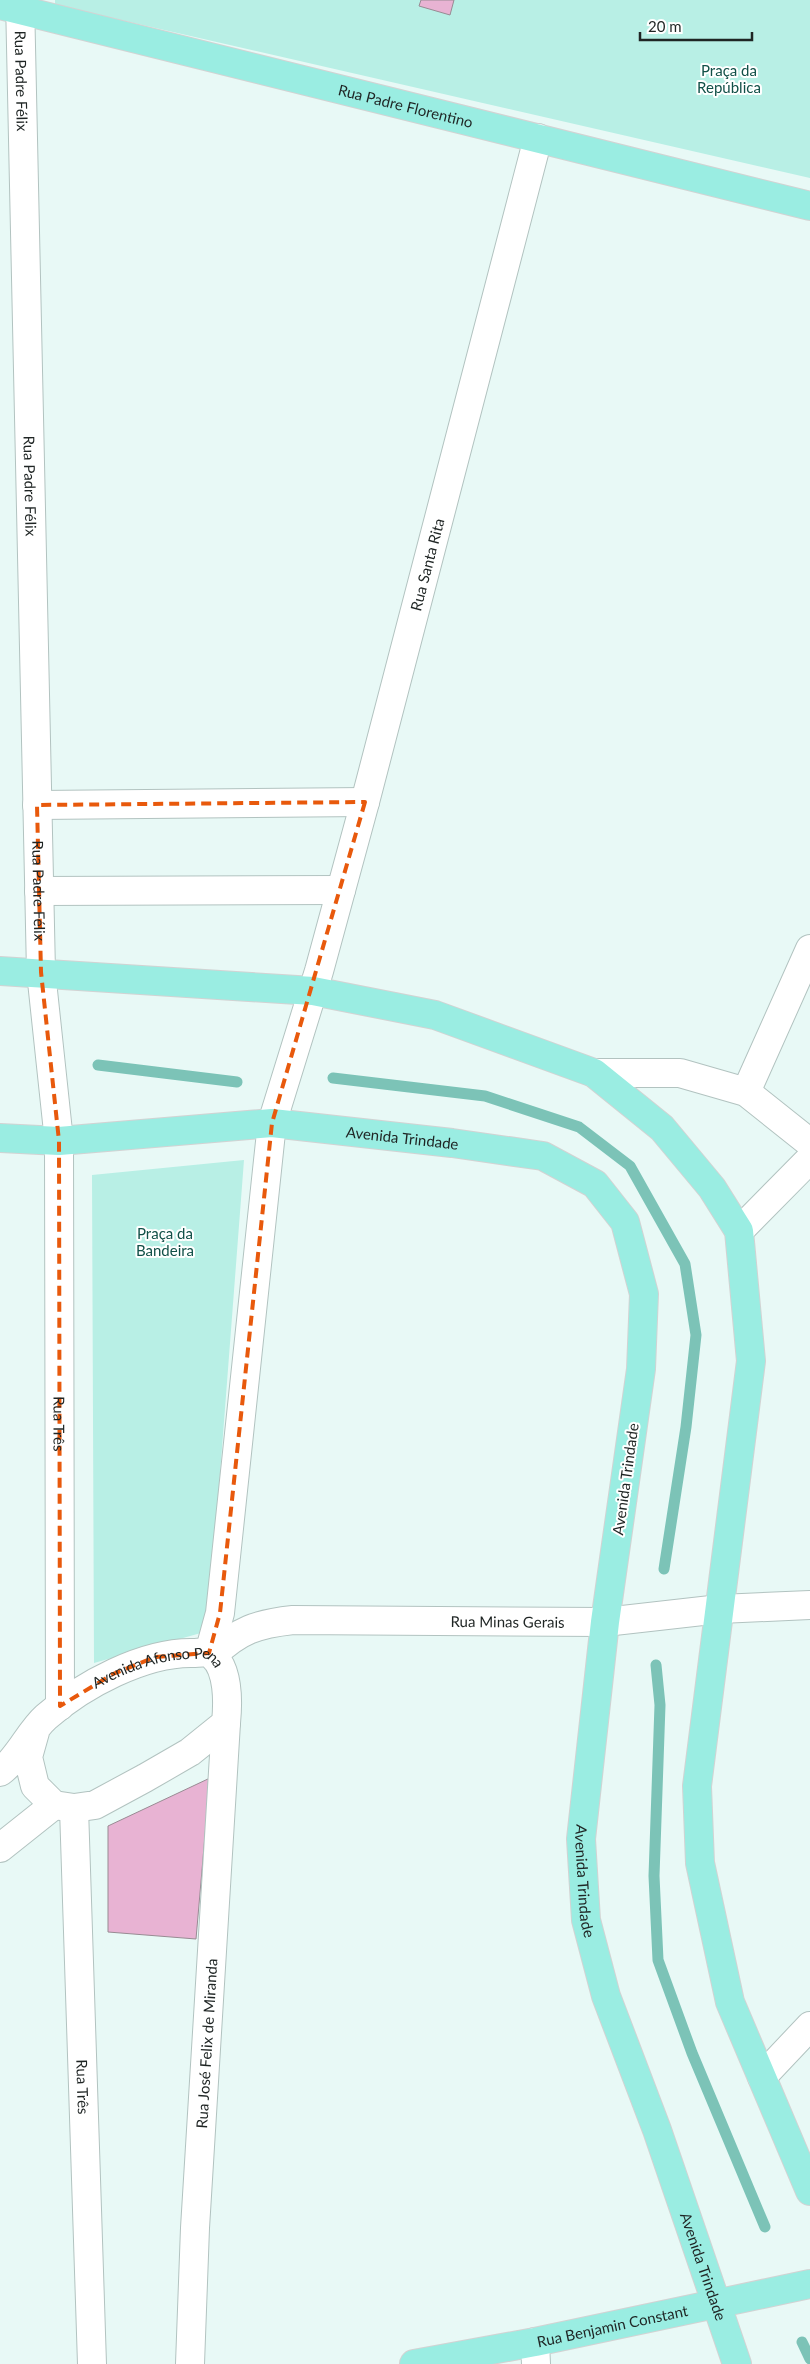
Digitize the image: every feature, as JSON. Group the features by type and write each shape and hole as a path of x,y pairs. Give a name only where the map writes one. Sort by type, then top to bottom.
{"main road":[{"name":"Rua Padre Florentino","path":"13,4 810,206"},
{"path":"0,971 41,972 313,991 435,1015 594,1073 662,1128 712,1188 739,1231 751,1361 696,1786 700,1863 730,2002 810,2190"},
{"name":"Avenida Trindade","path":"0,1138 59,1141 272,1123 452,1143 543,1156 595,1184 625,1222 644,1294 641,1369 605,1622 581,1839 586,1920 606,1996 657,2130 737,2364"},
{"name":"Rua Benjamin Constant","path":"414,2364 535,2353 715,2304 810,2284"}],"street":[{"name":"Rua Padre Félix","path":"13,4 41,972 59,1141"},
{"name":"Rua Santa Rita","path":"211,1654 220,1613 272,1123 313,991 365,802 538,138"},
{"path":"37,805 365,802"},
{"path":"39,892 341,890"},
{"path":"746,1092 810,949"},
{"path":"594,1073 680,1073 746,1092 810,1143"},
{"name":"Rua Três","path":"59,1141 60,1706"},
{"path":"739,1231 810,1159"},
{"name":"Rua Minas Gerais","path":"211,1654 232,1638 265,1623 293,1620 605,1622 720,1609 810,1605"},
{"name":"Avenida Afonso Pena","path":"0,1772 44,1719 60,1706 113,1674 155,1657 188,1653 211,1654 223,1671 228,1704 226,1723"},
{"path":"0,1848 64,1807 95,1805 146,1778 190,1752 226,1723"},
{"name":"Rua José Felix de Miranda","path":"190,2364 195,2228 226,1723"},
{"name":"Avenida Afonso Pena","path":"35,1732 28,1757 35,1786 64,1807"},
{"name":"Rua Três","path":"64,1807 92,2364"},
{"path":"762,2077 810,2026"}],"highlighted area":[{"path":"365,802 272,1123 220,1613 209,1653 155,1657 113,1674 60,1706 59,1141 41,972 37,805"}],"green space":[{"name":"Praça da República","path":"55,0 810,0 810,178 55,5"},
{"name":"Praça da Bandeira","path":"244,1160 208,1631 94,1663 92,1175"}],"building":[{"path":"421,0 454,0 450,15 419,6"},
{"path":"210,1778 196,1939 108,1932 108,1826"}],"waterway":[{"path":"98,1065 237,1082"},
{"path":"333,1078 485,1096 579,1127 630,1166 685,1264 696,1335 686,1427 664,1569"},
{"path":"656,1665 660,1705 654,1876 658,1960 692,2053 765,2227"},
{"path":"802,2342 810,2359"}]}
